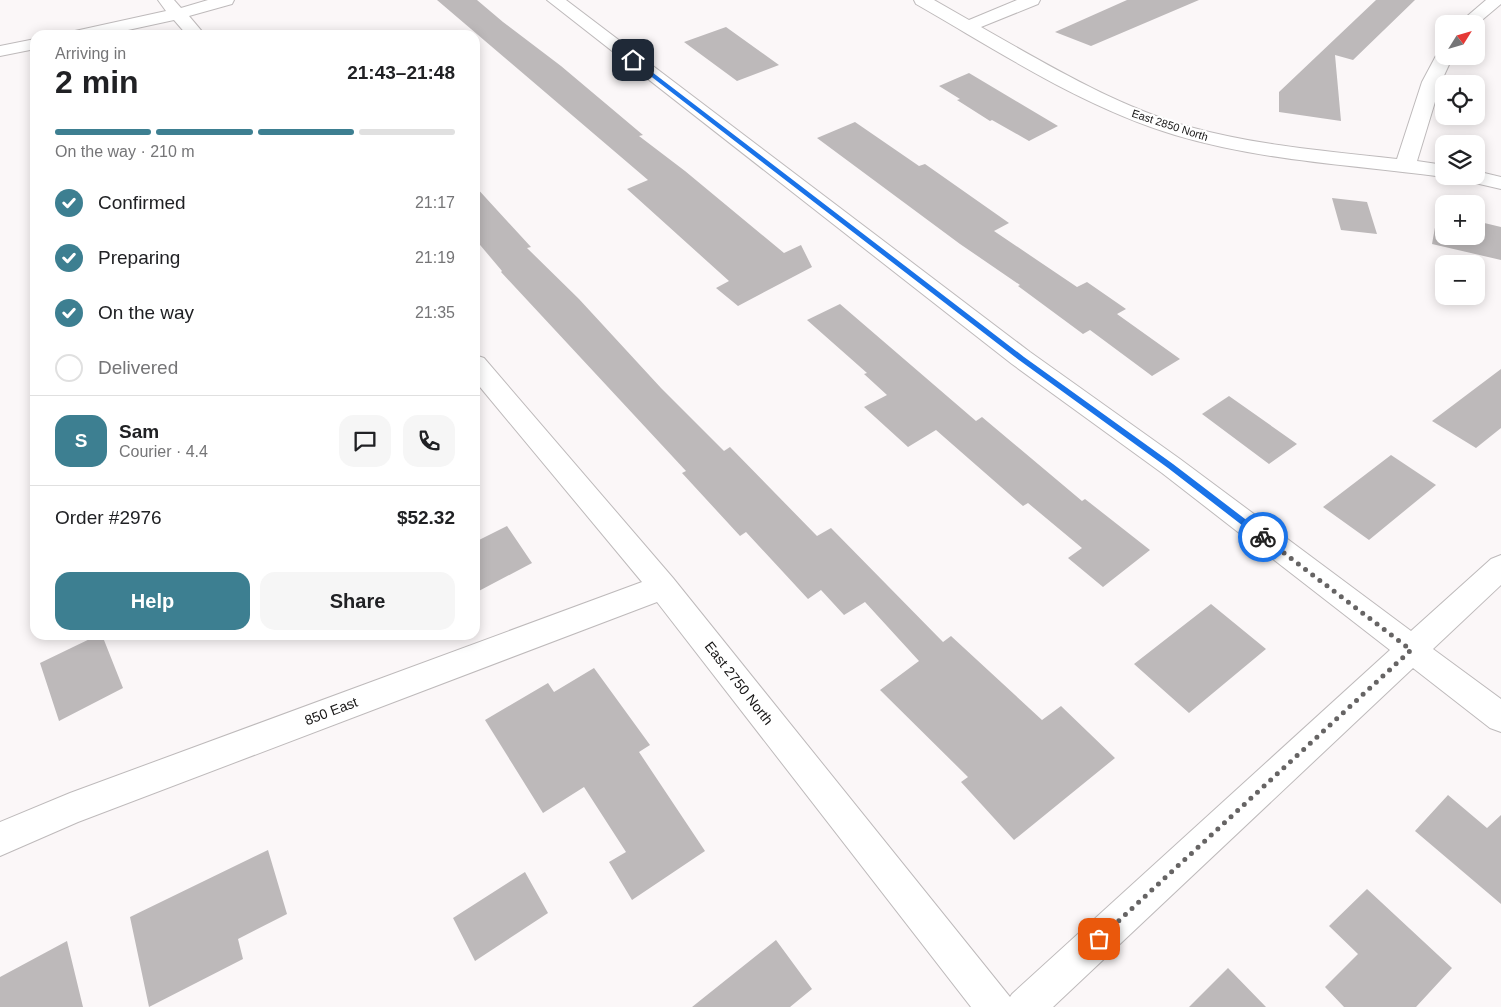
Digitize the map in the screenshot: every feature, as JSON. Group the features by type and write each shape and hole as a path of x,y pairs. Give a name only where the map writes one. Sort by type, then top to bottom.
{"street":[{"path":"165,0 192,30"},
{"path":"104,30 178,14 226,0"},
{"path":"555,0 1021,358 1171,466 1501,718"},
{"name":"East 2850 North","path":"922,0 1091,95 1145,118 1175,128 1217,140 1263,148 1435,170"},
{"path":"968,26 1032,0"},
{"path":"1478,15 1496,0"},
{"path":"0,51 30,45"},
{"path":"1405,166 1412,151 1435,70 1438,65"},
{"path":"1485,180 1501,183"},
{"name":"East 2750 North","path":"480,370 663,587 995,1007"},
{"path":"1025,1007 1501,567"},
{"name":"850 East","path":"0,839 70,810 663,587"}],"building":[{"path":"437,0 477,0 561,66 643,135 639,136 685,171 784,253 801,245 812,267 738,306 716,288 729,281 627,189 648,180 480,37 480,30 472,30"},
{"path":"1127,0 1199,0 1091,46 1055,32"},
{"path":"1376,0 1415,0 1353,60 1335,55 1341,121 1279,112 1279,92"},
{"path":"726,27 779,65 737,81 684,42"},
{"path":"969,73 1058,126 1029,141 992,120 990,121 939,86"},
{"path":"855,122 919,166 925,164 1009,223 994,231 1077,287 1087,282 1126,309 1117,314 1180,359 1152,376 1090,330 1083,334 1018,286 1020,285 960,244 817,138"},
{"path":"480,191 531,247 527,248 579,299 661,388 724,451 730,447 817,536 831,528 943,642 951,636 1042,720 1061,706 1115,758 1014,840 961,782 968,777 880,690 919,661 865,602 844,615 821,590 808,599 746,532 740,536 682,473 686,471 480,245"},
{"path":"1332,198 1367,202 1377,234 1341,230"},
{"path":"1485,223 1501,227 1501,260 1436,245 1485,245"},
{"path":"1435,228 1435,245 1432,244"},
{"path":"840,304 976,421 982,417 1082,501 1085,499 1150,550 1103,587 1068,558 1082,548 1028,503 1023,506 936,430 908,447 864,407 887,395 864,374 867,373 807,320"},
{"path":"1501,369 1501,428 1476,448 1432,421"},
{"path":"1229,396 1297,444 1269,464 1202,414"},
{"path":"1391,455 1436,485 1369,540 1323,507"},
{"path":"507,526 532,563 480,590 480,540"},
{"path":"1211,604 1266,649 1189,713 1134,664"},
{"path":"88,640 104,640 123,688 59,721 40,663"},
{"path":"594,668 650,745 639,752 705,851 632,900 609,862 626,852 584,787 543,813 485,720 548,683 554,692"},
{"path":"1448,795 1487,828 1501,815 1501,904 1415,831"},
{"path":"268,850 287,914 238,939 243,959 149,1007 130,917"},
{"path":"525,872 548,913 475,961 453,918"},
{"path":"1367,889 1452,968 1416,1007 1344,1007 1325,987 1358,954 1329,926"},
{"path":"776,940 812,989 790,1007 692,1007"},
{"path":"67,941 83,1007 0,1007 0,977"},
{"path":"1228,968 1266,1007 1189,1007"}],"way so far":[{"path":"1099,939 1411,650 1263,537"}],"route":[{"path":"633,60 1021,358 1171,466 1263,537"}]}
